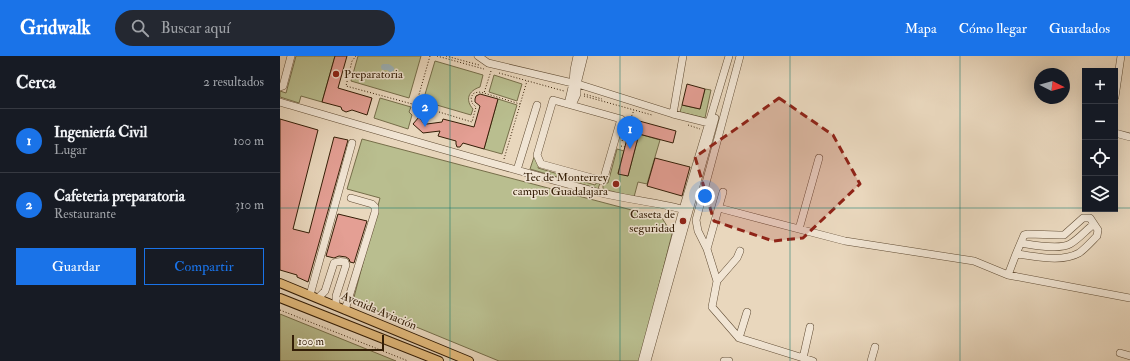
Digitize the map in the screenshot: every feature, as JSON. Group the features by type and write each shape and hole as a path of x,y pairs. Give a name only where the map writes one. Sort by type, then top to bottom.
{"main road":[{"name":"Avenida Aviación","path":"280,283 469,361"},
{"name":"Avenida Aviación","path":"280,298 440,361"},
{"path":"440,361 445,352"}],"street":[{"path":"280,87 282,86 291,56"},
{"path":"478,56 488,65 575,84 711,124"},
{"path":"575,84 574,70 577,56"},
{"path":"570,105 584,56"},
{"path":"673,114 683,56"},
{"path":"647,361 707,130 711,124 729,56"},
{"path":"642,361 732,56"},
{"path":"740,56 696,220 698,231 707,249 717,281 712,307 739,338 813,361"},
{"path":"1118,76 1121,56"},
{"path":"600,193 621,120 553,100 537,155 541,164 603,181"},
{"path":"280,102 600,193 686,210"},
{"path":"517,170 537,106"},
{"path":"1118,134 1130,137"},
{"path":"314,297 352,143"},
{"path":"799,229 819,158"},
{"path":"707,249 723,192"},
{"path":"345,310 375,212 375,207 372,204 351,198"},
{"path":"719,208 845,241 974,261 1008,275 1130,298"},
{"path":"1008,275 1020,243 1024,235 1059,236 1064,234 1083,218 1090,218 1098,230 1098,236 1079,253 1068,257 1052,258 1016,254"},
{"path":"1020,243 1053,247 1064,246 1070,244 1094,224"},
{"path":"717,281 737,258 740,251"},
{"path":"314,297 325,292 334,263 338,261 345,262 346,265 336,296 336,306"},
{"path":"739,338 747,312"},
{"path":"803,358 810,327"},
{"path":"871,361 875,347"},
{"path":"1120,353 1130,356"},
{"path":"724,361 729,361"}],"path":[{"path":"356,56 352,61 346,86 472,122 476,107 472,103 474,93 479,92 520,104"},
{"path":"416,105 430,56"},
{"path":"437,56 488,65 484,94"},
{"path":"498,73 656,116"},
{"path":"502,166 527,81"},
{"path":"625,147 620,146 634,110"},
{"path":"685,124 707,130"},
{"path":"280,310 408,361"}],"highlighted area":[{"path":"779,98 833,135 860,184 803,238 773,241 714,221 695,157"}],"green space":[{"path":"296,56 335,56 322,102 301,96 299,103 280,97 280,91 286,93"},
{"path":"358,56 421,56 409,98 351,81"},
{"path":"435,61 483,75 480,87 470,93 469,96 469,102 473,109 471,115 423,101"},
{"path":"494,75 522,84 517,101 489,92"},
{"path":"705,89 711,90 705,118 680,112 682,105 700,109"},
{"path":"380,98 411,107 409,112 412,115 408,129 374,118"},
{"path":"498,99 517,105 502,154 484,149"},
{"path":"639,134 660,140 647,184 638,182 634,197 603,189 603,184 608,183 617,149 624,151 618,173 628,176"},
{"path":"362,139 662,218 672,234 640,361 499,361 353,301 380,198 347,189"},
{"path":"534,157 536,157 539,164 538,168 595,185 597,182 600,183 598,189 530,169"},
{"path":"280,314 396,361 280,361"}],"building":[{"name":"Preparatoria","path":"335,56 347,56 338,88 372,98 367,115 352,110 346,112 342,110 341,107 322,102"},
{"path":"687,84 705,89 700,109 682,105"},
{"path":"480,94 498,99 484,149 463,143 460,147 457,147 456,141 438,136 440,131 423,133 413,124 419,117 424,124 442,122 443,119 474,127 480,106 475,102 475,99 476,96"},
{"path":"280,119 318,130 293,229 309,233 334,137 348,140 308,282 297,277 297,275 280,270"},
{"path":"632,119 676,131 673,143 639,134 628,176 618,174"},
{"path":"655,158 690,167 682,196 647,186"},
{"path":"338,214 367,221 354,263 350,262 346,257 339,256 334,258 326,256"}],"waterway":[{"path":"384,67 391,69"}],"place":[{"name":"Preparatoria","path":"336,74"},
{"name":"Cafeteria preparatoria","path":"425,127"},
{"name":"Ingeniería Civil","path":"630,149"},
{"name":"Tec de Monterrey campus Guadalajara","path":"616,184"},
{"name":"Caseta de seguridad","path":"683,221"}]}
